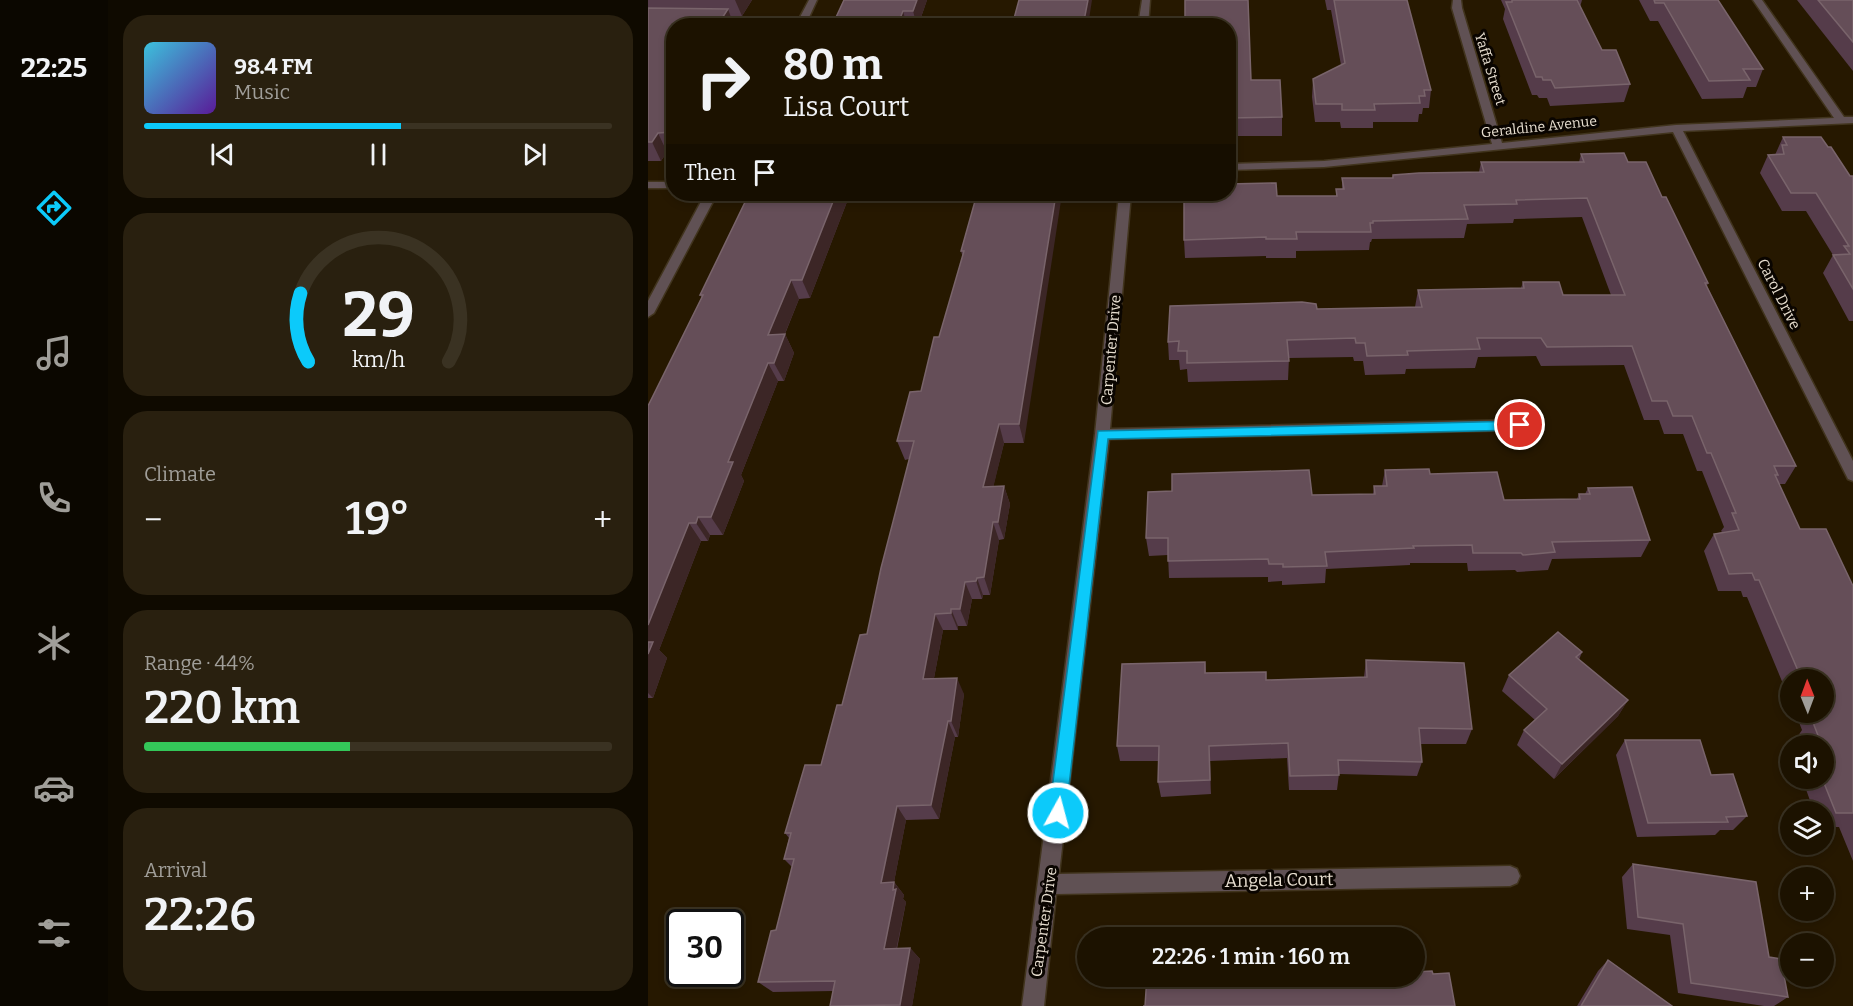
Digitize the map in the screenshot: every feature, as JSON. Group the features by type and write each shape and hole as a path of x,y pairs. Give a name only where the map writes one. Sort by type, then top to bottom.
{"street":[{"path":"804,18 813,0"},
{"path":"1144,18 1146,0"},
{"name":"Yaffa Street","path":"1458,0 1457,8 1498,146"},
{"path":"1756,0 1847,120"},
{"name":"Geraldine Avenue","path":"1236,167 1324,164 1676,128 1847,120"},
{"name":"Carol Drive","path":"1676,128 1853,475"},
{"path":"648,185 666,185"},
{"path":"648,313 707,201"},
{"name":"Carpenter Drive","path":"1033,1006 1102,434 1124,201"},
{"path":"1102,434 1520,425"},
{"name":"Angela Court","path":"1049,884 1510,876"}],"building":[{"path":"844,0 917,0 913,11 903,11 900,18 836,18"},
{"path":"1019,0 1088,0 1085,18 1014,18"},
{"path":"1185,0 1248,0 1251,80 1280,80 1282,117 1236,118 1236,18 1185,18"},
{"path":"1334,0 1407,0 1431,90 1424,90 1425,96 1419,96 1420,103 1374,104 1375,110 1342,110 1342,104 1316,104 1313,79 1345,63"},
{"path":"1512,0 1577,0 1602,50 1616,50 1630,84 1555,88 1551,80 1536,77 1506,2 1512,2"},
{"path":"1654,0 1718,0 1763,69 1743,69 1750,80 1709,81 1664,3 1655,3"},
{"path":"1818,0 1853,0 1853,42"},
{"path":"648,8 728,9 722,18 666,18 666,132 658,133 652,142 648,142"},
{"path":"1783,137 1821,137 1828,147 1831,147 1850,176 1853,176 1853,289 1833,255 1850,254 1844,246 1849,246 1816,193 1791,193 1768,155 1784,154 1782,145 1787,145"},
{"path":"1624,153 1628,162 1646,162 1662,197 1666,197 1708,283 1705,283 1796,466 1774,466 1778,475 1775,475 1800,529 1826,529 1853,586 1853,813 1836,813 1834,801 1831,801 1826,789 1834,789 1834,735 1818,735 1813,723 1834,723 1834,669 1797,669 1759,580 1755,580 1752,573 1729,574 1714,534 1739,530 1732,513 1736,513 1711,453 1707,453 1692,416 1673,416 1667,401 1652,401 1632,346 1547,347 1541,338 1477,338 1480,349 1407,351 1408,355 1367,356 1365,343 1356,343 1355,338 1287,340 1289,361 1187,363 1187,351 1178,351 1179,341 1168,342 1170,306 1302,302 1316,304 1317,309 1422,307 1418,290 1524,288 1523,282 1559,282 1563,295 1625,295 1587,198 1516,200 1517,204 1464,205 1468,219 1373,221 1370,223 1371,232 1296,232 1297,239 1266,239 1266,237 1184,240 1184,201 1236,201 1236,184 1276,183 1277,196 1337,196 1336,189 1344,189 1342,178 1393,178 1393,175 1419,173 1484,172 1481,162 1584,162 1581,154"},
{"path":"746,201 833,201 802,280 791,280 768,335 785,334 774,363 768,363 728,462 733,462 711,517 698,517 696,523 689,523 648,625 648,406 703,295 700,295"},
{"path":"975,201 1055,201 1019,424 999,424 983,487 1004,486 998,522 993,522 984,577 977,578 976,581 965,582 960,609 951,609 951,613 935,614 923,679 957,678 951,721 948,721 931,805 897,806 881,883 894,882 893,890 896,889 884,949 910,948 900,1005 830,1006 835,981 758,982 771,931 776,930 794,859 784,859 791,833 785,833 805,765 821,765 837,705 842,705 860,635 867,634 881,568 914,441 897,441 910,392 921,391 934,337 939,337 964,251 961,251"},
{"path":"1429,469 1430,474 1497,472 1504,500 1580,499 1579,494 1590,494 1588,488 1632,487 1650,540 1552,542 1555,552 1523,555 1521,553 1473,553 1472,545 1413,546 1414,548 1325,552 1327,566 1283,567 1283,564 1269,564 1268,559 1168,561 1168,538 1146,538 1148,492 1172,491 1172,474 1309,470 1312,495 1375,494 1374,486 1387,486 1385,470"},
{"path":"1558,632 1582,652 1576,657 1628,700 1562,764 1524,730 1547,709 1509,675"},
{"path":"648,642 653,642 648,654"},
{"path":"1366,660 1464,663 1472,729 1419,728 1422,762 1338,760 1339,775 1290,776 1288,743 1209,746 1210,780 1158,782 1159,746 1117,746 1122,664 1205,662 1205,673 1266,672 1266,680 1367,677"},
{"path":"1625,740 1700,740 1711,775 1733,774 1747,816 1726,817 1728,822 1648,823"},
{"path":"1633,864 1756,882 1769,957 1780,959 1780,987 1786,987 1788,997 1691,983 1683,924 1638,917"},
{"path":"1608,960 1672,1006 1581,1006"},
{"path":"1425,971 1432,971 1433,974 1449,973 1455,1006 1145,1006 1146,987 1425,987"}],"route":[{"path":"1058,813 1102,434 1520,425"}]}
